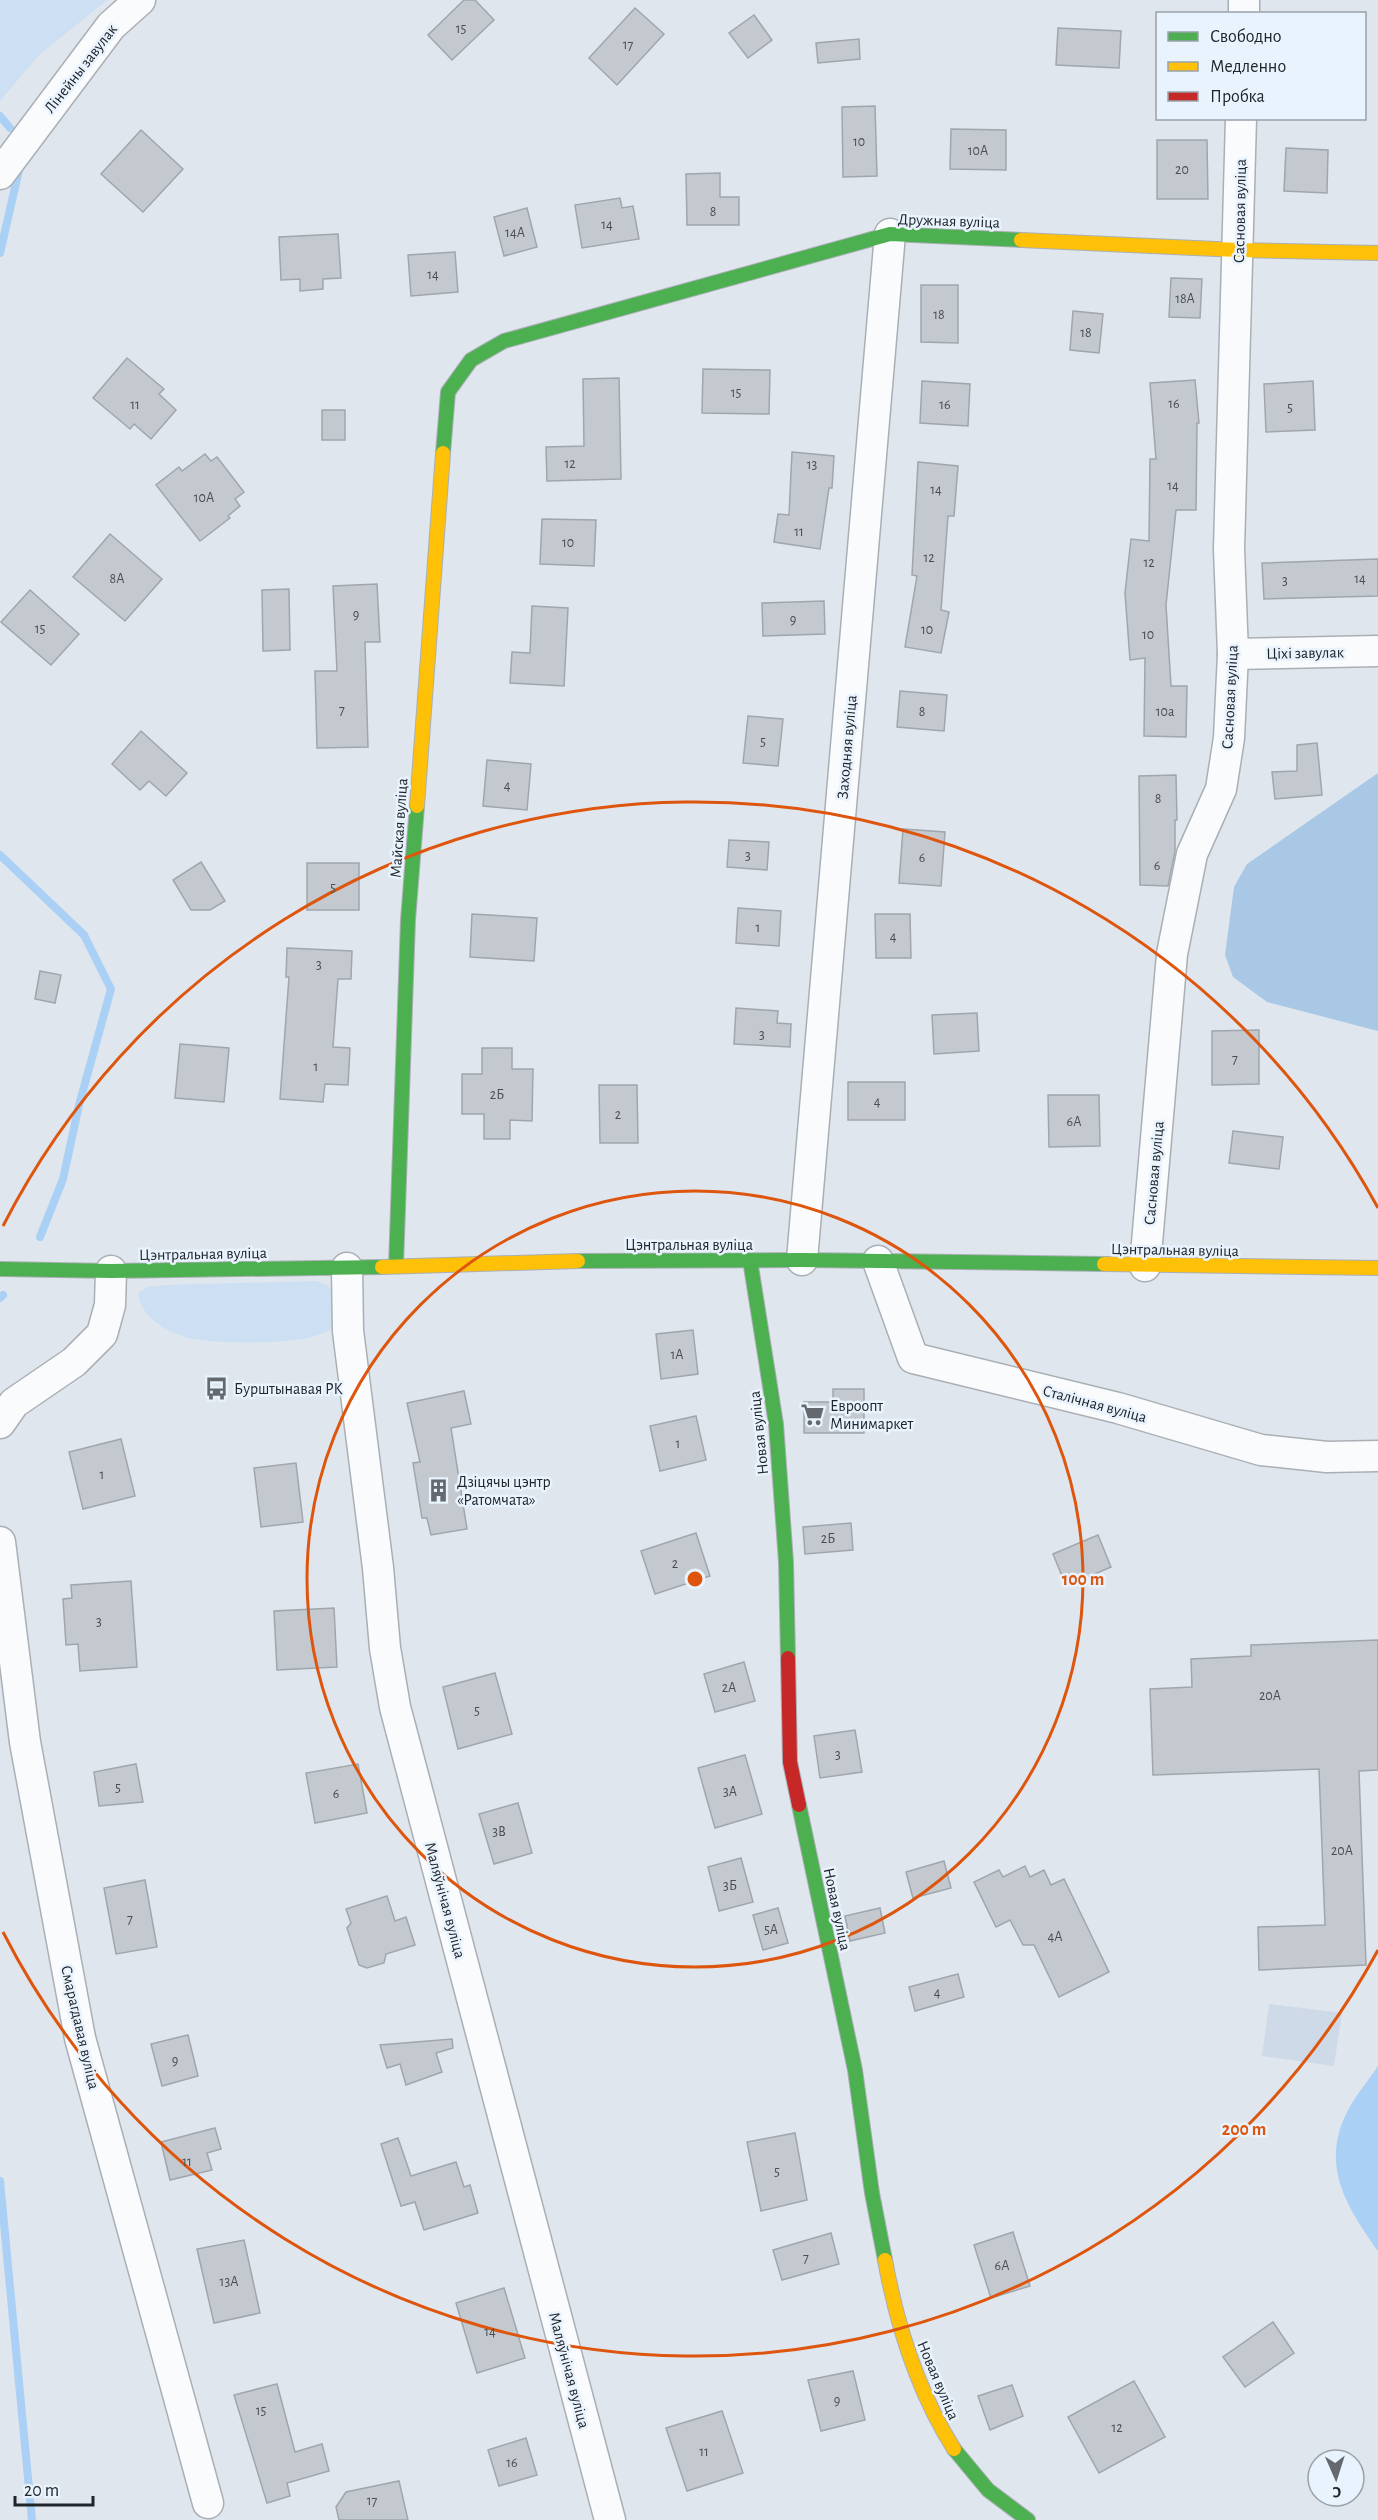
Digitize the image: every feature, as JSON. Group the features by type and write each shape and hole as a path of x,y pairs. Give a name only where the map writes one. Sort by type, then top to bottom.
{"street":[{"name":"Лінейны завулак","path":"0,174 111,26 140,0"},
{"name":"Сасновая вуліца","path":"1145,1266 1172,954 1192,854 1221,789 1229,738 1233,654 1229,549 1241,120"},
{"name":"Дружная вуліца","path":"448,392 461,370 476,354 504,341 890,234 1238,250 1378,253"},
{"name":"Заходняя вуліца","path":"802,1260 890,234"},
{"name":"Майская вуліца","path":"396,1266 408,920 448,392"},
{"name":"Ціхі завулак","path":"1233,654 1378,651"},
{"name":"Цэнтральная вуліца","path":"0,1269 111,1271 347,1268 626,1260 802,1260 1378,1268"},
{"name":"Новая вуліца","path":"750,1260 776,1424 786,1562 790,1762 855,2070 872,2193 891,2294 905,2342 934,2417 958,2456 988,2490 1028,2520"},
{"name":"Сталічная вуліца","path":"878,1261 913,1358 1118,1408 1261,1450 1327,1457 1378,1456"},
{"name":"Маляўнічая вуліца","path":"347,1268 348,1331 378,1568 385,1648 395,1707 610,2520"},
{"path":"0,1422 14,1402 74,1362 102,1334 110,1305 111,1271"},
{"name":"Смарагдавая вуліца","path":"0,1542 25,1742 80,2038 208,2503"}],"shaded area":[{"path":"0,0 107,0 38,56 0,101"},
{"path":"1378,773 1378,1031 1267,1002 1233,977 1225,955 1234,887 1247,864"},
{"path":"316,1281 327,1285 334,1292 335,1310 331,1329 320,1335 283,1341 217,1342 186,1337 162,1327 155,1321 143,1309 138,1293 147,1287 165,1285"},
{"path":"1269,2004 1342,2013 1334,2066 1262,2056"},
{"path":"1378,2066 1378,2251 1347,2202 1337,2168 1336,2150 1339,2132 1347,2112"}],"building":[{"path":"464,0 475,0 494,20 452,60 428,35"},
{"path":"635,8 664,34 617,85 589,58"},
{"path":"754,15 772,40 748,58 729,33"},
{"path":"1058,28 1121,31 1119,68 1056,65"},
{"path":"859,39 860,59 818,63 816,43"},
{"path":"875,106 877,176 843,177 842,107"},
{"path":"951,129 1006,130 1006,170 950,169"},
{"path":"141,130 183,169 143,212 101,174"},
{"path":"1157,140 1207,140 1208,199 1157,199"},
{"path":"1286,148 1328,150 1327,193 1284,191"},
{"path":"720,173 720,197 739,197 739,225 687,225 686,174"},
{"path":"620,198 622,208 633,206 639,239 582,248 575,205"},
{"path":"527,208 537,247 504,256 494,217"},
{"path":"338,234 341,278 323,279 323,289 300,291 300,279 281,280 279,237"},
{"path":"455,252 458,292 411,296 408,255"},
{"path":"1171,278 1202,279 1200,318 1169,317"},
{"path":"921,285 958,285 958,343 921,342"},
{"path":"1073,311 1103,314 1099,353 1070,350"},
{"path":"127,358 164,389 159,394 176,410 151,439 134,424 130,429 93,398"},
{"path":"703,369 770,370 769,414 702,413"},
{"path":"619,378 621,479 547,481 546,447 584,446 583,379"},
{"path":"1195,380 1199,423 1197,423 1196,510 1176,510 1166,605 1171,686 1187,686 1186,737 1144,736 1145,658 1130,660 1125,593 1131,539 1149,541 1150,459 1156,459 1150,383"},
{"path":"922,381 970,384 968,426 920,423"},
{"path":"1313,381 1315,430 1266,432 1264,384"},
{"path":"322,410 345,410 345,440 322,440"},
{"path":"792,452 834,456 832,488 829,488 820,549 774,542 778,514 789,515"},
{"path":"205,454 211,461 217,457 244,492 235,499 240,506 228,516 230,518 200,541 156,485 179,467 182,471"},
{"path":"918,462 958,466 954,516 948,516 941,610 949,612 941,653 905,647 917,576 912,575"},
{"path":"542,519 596,520 594,566 540,564"},
{"path":"110,534 162,579 125,621 73,577"},
{"path":"1378,559 1378,596 1264,599 1262,563"},
{"path":"377,584 380,642 365,642 368,747 317,748 315,671 337,671 333,586"},
{"path":"289,589 290,650 263,651 262,590"},
{"path":"30,590 79,634 51,665 1,622"},
{"path":"824,601 825,634 763,636 762,603"},
{"path":"532,606 568,608 564,686 510,683 512,652 530,653"},
{"path":"900,691 947,695 944,731 897,727"},
{"path":"748,716 783,719 778,766 743,763"},
{"path":"141,731 187,773 166,796 149,781 140,790 112,764"},
{"path":"1317,743 1322,795 1275,799 1272,772 1297,771 1297,745"},
{"path":"487,760 531,764 527,810 483,806"},
{"path":"1176,775 1175,852 1168,886 1140,885 1139,776"},
{"path":"903,829 945,832 941,886 899,883"},
{"path":"729,840 769,842 767,870 727,867"},
{"path":"201,862 225,901 210,910 191,910 173,880"},
{"path":"307,863 359,863 359,910 307,910"},
{"path":"738,908 781,911 779,946 736,943"},
{"path":"472,914 537,918 534,961 470,957"},
{"path":"875,914 910,914 911,958 876,958"},
{"path":"287,948 352,951 351,979 338,979 333,1047 350,1048 348,1085 325,1084 323,1102 280,1099 289,977 286,977"},
{"path":"40,971 61,975 55,1003 35,999"},
{"path":"736,1008 778,1011 777,1023 791,1024 790,1047 734,1044"},
{"path":"977,1013 979,1051 934,1054 932,1015"},
{"path":"1259,1030 1259,1084 1212,1085 1212,1031"},
{"path":"180,1044 229,1048 224,1102 175,1098"},
{"path":"482,1048 512,1048 512,1069 533,1069 532,1121 510,1120 510,1139 484,1139 484,1114 462,1114 462,1074 482,1074"},
{"path":"848,1082 905,1082 905,1120 848,1120"},
{"path":"599,1085 637,1085 638,1143 600,1143"},
{"path":"1048,1095 1099,1095 1100,1146 1049,1147"},
{"path":"1233,1131 1283,1137 1279,1169 1229,1163"},
{"path":"693,1330 698,1374 661,1379 656,1334"},
{"path":"833,1389 864,1389 864,1433 804,1433 804,1402 833,1402"},
{"path":"464,1391 471,1424 451,1428 467,1529 431,1535 427,1518 422,1518 413,1463 420,1462 407,1403"},
{"path":"696,1416 706,1460 660,1471 650,1426"},
{"path":"121,1439 135,1496 83,1509 69,1452"},
{"path":"296,1463 303,1522 261,1527 254,1468"},
{"path":"851,1523 853,1550 805,1554 803,1527"},
{"path":"696,1533 710,1576 655,1594 641,1551"},
{"path":"1098,1535 1111,1567 1066,1586 1053,1554"},
{"path":"131,1581 137,1667 80,1671 78,1644 66,1645 63,1599 72,1598 71,1585"},
{"path":"334,1608 337,1667 277,1670 274,1611"},
{"path":"1378,1640 1378,1770 1359,1771 1366,1965 1259,1970 1258,1927 1325,1925 1319,1769 1153,1775 1150,1689 1192,1687 1191,1659 1251,1656 1251,1645"},
{"path":"744,1662 755,1701 715,1712 704,1674"},
{"path":"495,1673 512,1734 458,1749 443,1687"},
{"path":"855,1730 862,1772 820,1778 814,1736"},
{"path":"745,1755 762,1814 715,1828 698,1768"},
{"path":"136,1764 143,1802 99,1806 94,1772"},
{"path":"358,1764 367,1813 315,1823 306,1773"},
{"path":"518,1803 532,1853 494,1864 479,1814"},
{"path":"741,1858 753,1902 719,1911 708,1867"},
{"path":"944,1861 951,1888 913,1898 906,1872"},
{"path":"1025,1866 1030,1877 1044,1870 1051,1885 1064,1879 1109,1972 1059,1997 1034,1945 1023,1945 1010,1920 996,1927 974,1882 999,1870 1003,1877"},
{"path":"145,1880 157,1947 116,1954 104,1888"},
{"path":"387,1896 395,1921 406,1917 415,1945 386,1954 384,1963 367,1968 359,1965 347,1928 351,1923 346,1909"},
{"path":"778,1908 788,1943 763,1950 753,1915"},
{"path":"880,1908 885,1933 850,1941 845,1916"},
{"path":"958,1974 964,1997 915,2011 909,1987"},
{"path":"188,2035 198,2076 162,2086 151,2044"},
{"path":"452,2039 453,2048 436,2053 442,2072 406,2085 400,2064 387,2068 380,2045"},
{"path":"215,2128 221,2149 207,2153 212,2170 170,2180 161,2142"},
{"path":"795,2133 807,2200 761,2211 747,2142"},
{"path":"398,2138 411,2176 456,2162 464,2187 470,2185 478,2213 424,2230 415,2202 401,2206 381,2144"},
{"path":"1013,2232 1030,2286 991,2298 974,2245"},
{"path":"831,2233 839,2264 782,2280 773,2250"},
{"path":"244,2240 260,2313 214,2323 197,2249"},
{"path":"504,2288 525,2358 477,2373 456,2303"},
{"path":"1273,2322 1294,2353 1245,2387 1223,2357"},
{"path":"853,2371 865,2420 821,2431 808,2380"},
{"path":"1134,2381 1165,2437 1099,2473 1068,2417"},
{"path":"277,2384 295,2452 322,2444 329,2471 287,2483 290,2496 267,2503 234,2395"},
{"path":"1012,2385 1023,2416 990,2430 978,2396"},
{"path":"722,2411 743,2473 687,2491 666,2428"},
{"path":"526,2438 537,2475 499,2486 488,2450"},
{"path":"399,2481 408,2520 339,2520 336,2507 346,2492"}],"waterway":[{"path":"0,116 10,128"},
{"path":"0,253 19,170"},
{"path":"0,855 84,935 111,989 79,1105 63,1179 40,1237"},
{"path":"0,1298 3,1295"},
{"path":"0,2181 32,2520"}],"traffic: fast":[{"path":"443,453 448,392 471,360 504,341 890,234 1021,240"},
{"path":"396,1266 408,920 417,806"},
{"path":"750,1260 776,1424 786,1562 788,1658"},
{"path":"578,1261 802,1260 1104,1264"},
{"path":"0,1269 111,1271 382,1267"},
{"path":"799,1805 855,2070 872,2193 885,2260"},
{"path":"954,2449 988,2490 1028,2520"}],"traffic: slow":[{"path":"1021,240 1238,250 1378,253"},
{"path":"417,806 443,453"},
{"path":"382,1267 578,1261"},
{"path":"1104,1264 1378,1268"},
{"path":"885,2260 910,2358 930,2405 954,2449"}],"traffic: jam":[{"path":"788,1658 790,1762 799,1805"}],"place":[{"name":"Бурштынавая РК","path":"216,1388"},
{"name":"Евроопт Минимаркет","path":"812,1414"},
{"name":"Дзіцячы цэнтр «Ратомчата»","path":"439,1490"}]}
